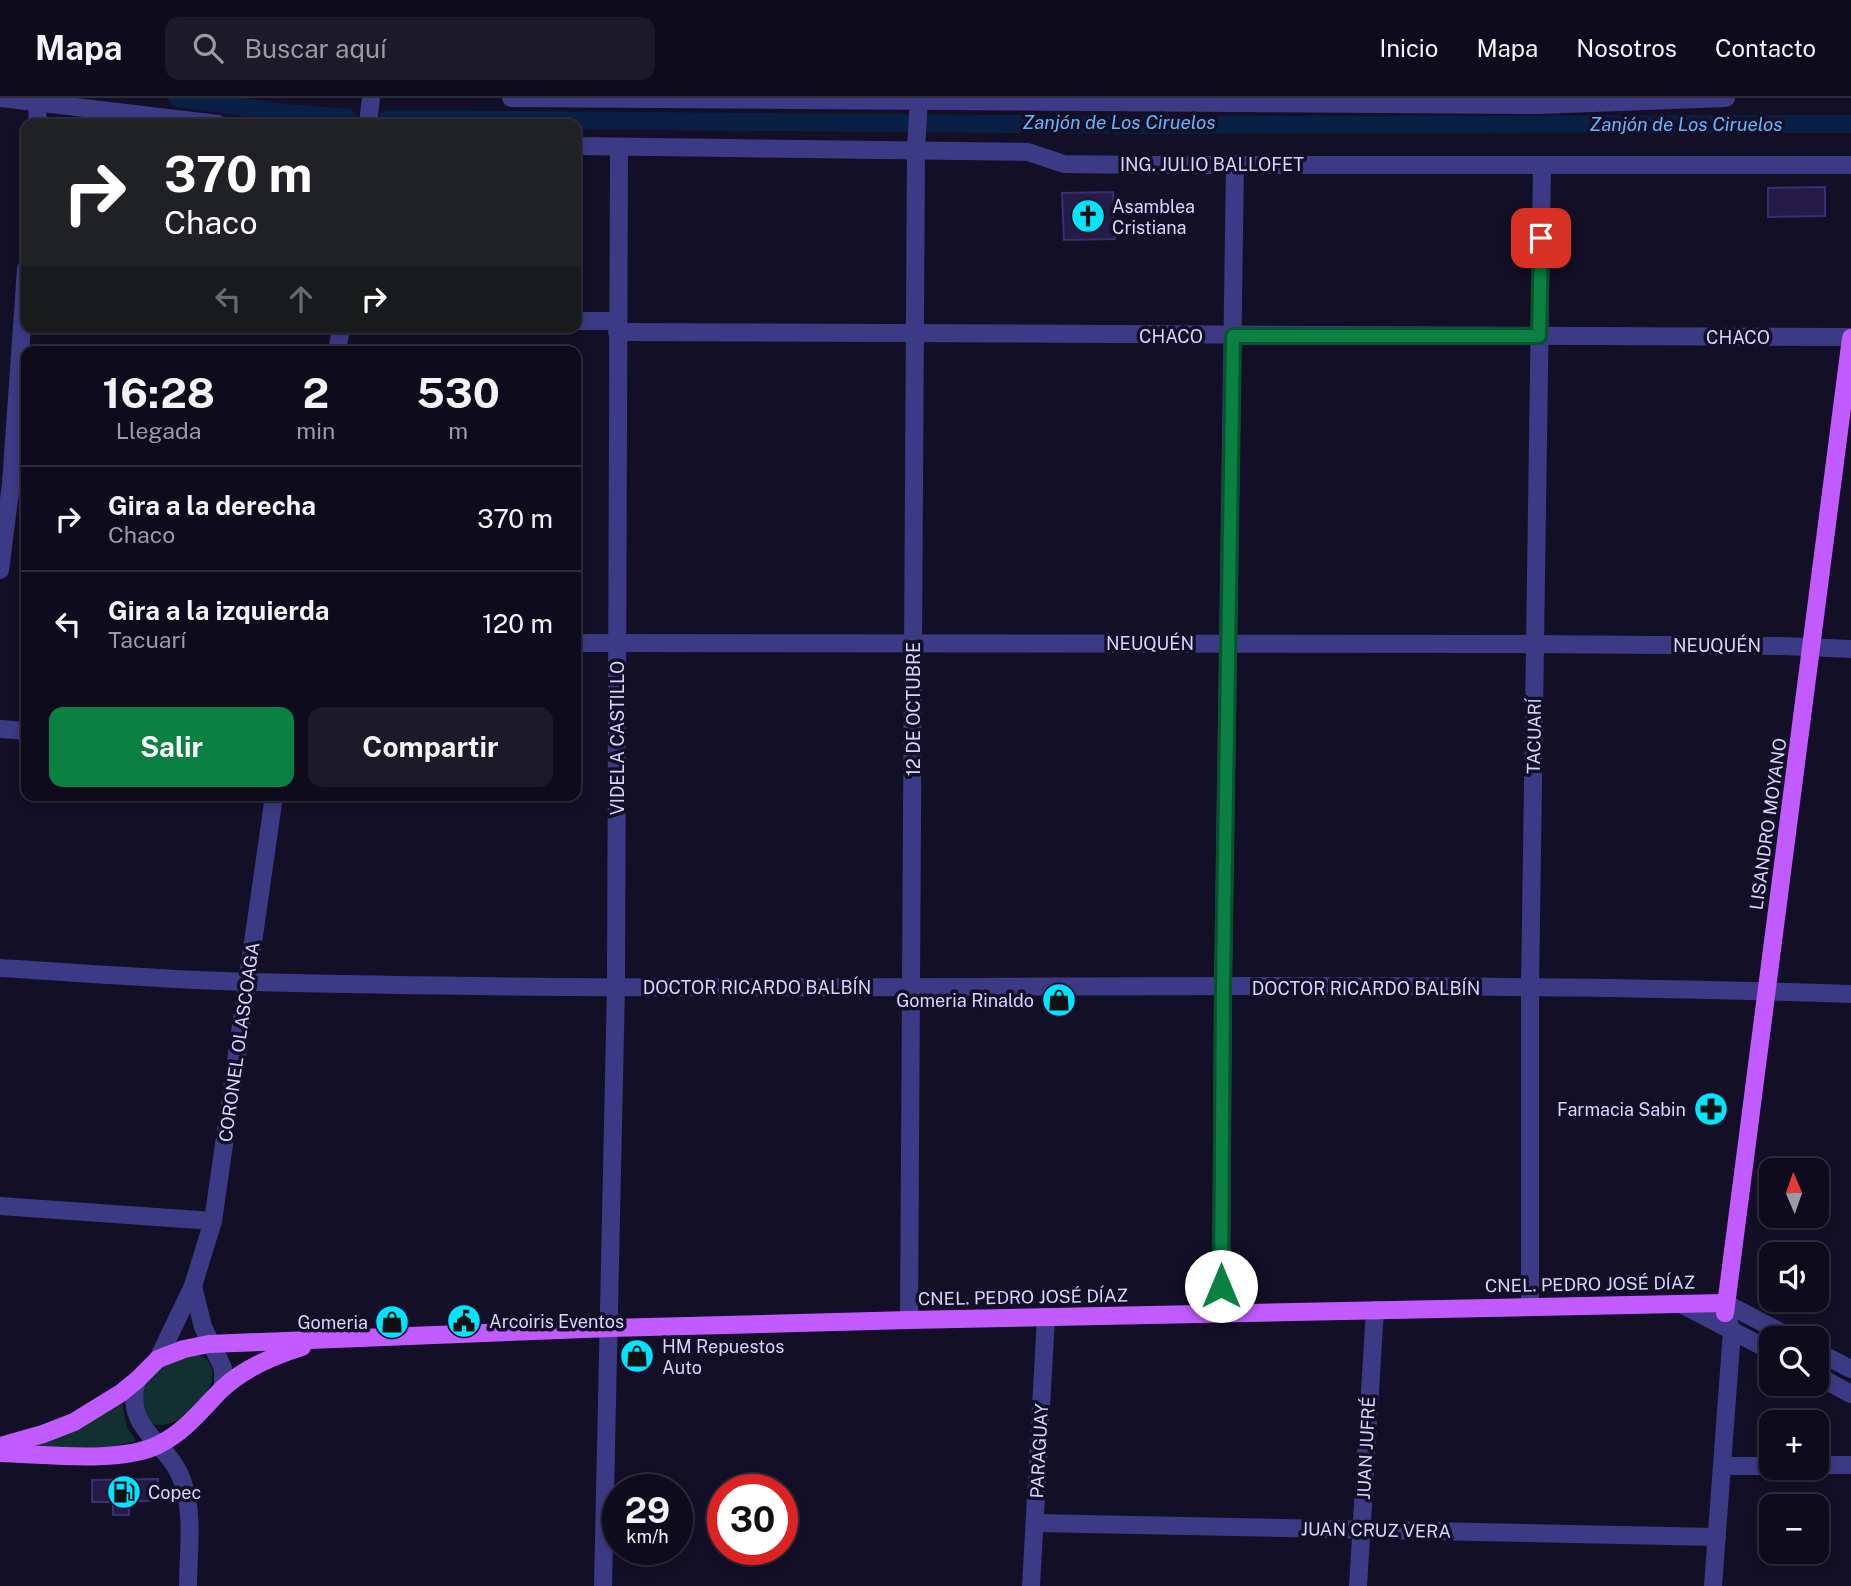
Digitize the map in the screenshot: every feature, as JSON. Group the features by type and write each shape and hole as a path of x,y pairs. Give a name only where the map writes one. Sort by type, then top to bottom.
{"main road":[{"name":"LISANDRO MOYANO","path":"1727,1316 1766,991 1813,647 1851,338"},
{"name":"CNEL. PEDRO JOSÉ DÍAZ","path":"0,1446 74,1422 137,1380 158,1359 184,1349 213,1350 322,1340 610,1328 1530,1306 1681,1304 1727,1316"},
{"name":"CNEL. PEDRO JOSÉ DÍAZ","path":"0,1453 111,1456 136,1453 153,1439 177,1433 223,1388 261,1362 322,1340"}],"street":[{"path":"0,98 175,119"},
{"path":"369,119 371,98"},
{"path":"511,98 918,104 1539,102 1726,98"},
{"path":"37,119 38,103"},
{"name":"12 DE OCTUBRE","path":"909,1320 918,104"},
{"name":"ING. JULIO BALLOFET","path":"581,146 916,142 1028,152 1064,164 1851,165"},
{"name":"VIDELA CASTILLO","path":"603,1586 617,986 619,147"},
{"path":"1221,1313 1223,987 1236,164"},
{"name":"TACUARÍ","path":"1530,1306 1530,988 1542,165"},
{"name":"CHACO","path":"581,322 617,327 915,334 1851,338"},
{"path":"0,570 12,485 21,346"},
{"name":"NEUQUÉN","path":"581,643 1535,644 1851,649"},
{"path":"0,729 21,731"},
{"name":"CORONEL OLASCOAGA","path":"158,1359 193,1286 213,1221 273,801"},
{"name":"DOCTOR RICARDO BALBÍN","path":"0,968 247,982 911,988 1530,988 1851,994"},
{"path":"0,1206 213,1221"},
{"path":"193,1286 198,1310 224,1373 223,1388"},
{"path":"1681,1304 1759,1327"},
{"name":"JUAN JUFRÉ","path":"1358,1586 1375,1310"},
{"path":"1727,1316 1759,1341"},
{"path":"1713,1586 1722,1466 1727,1316"},
{"name":"PARAGUAY","path":"1031,1586 1046,1317"},
{"path":"1829,1357 1851,1368"},
{"path":"137,1380 133,1397 137,1418 178,1470 186,1494 189,1508 188,1586"},
{"path":"1829,1382 1851,1394"},
{"path":"1829,1465 1851,1465"},
{"path":"1722,1466 1759,1466"},
{"name":"JUAN CRUZ VERA","path":"1035,1523 1717,1537"}],"green space":[{"path":"198,1355 209,1362 213,1373 203,1398 180,1419 166,1424 152,1424 142,1410 142,1392 148,1379 167,1364"},
{"path":"122,1403 127,1427 136,1441 105,1449 12,1450 68,1431"}],"building":[{"path":"1825,187 1825,216 1768,217 1768,188"},
{"name":"Asamblea Cristiana","path":"1113,192 1115,239 1064,240 1062,193"},
{"path":"158,1479 158,1501 129,1501 129,1515 113,1515 113,1502 92,1502 92,1480"}],"waterway":[{"name":"Zanjón de Los Ciruelos","path":"177,98 286,113 348,118"},
{"name":"Zanjón de Los Ciruelos","path":"581,121 1156,125 1851,124"}],"place":[{"name":"Asamblea Cristiana","path":"1088,216"},
{"name":"Gomeria Rinaldo","path":"1059,1000"},
{"name":"Farmacia Sabin","path":"1711,1109"},
{"name":"Arcoiris Eventos","path":"464,1321"},
{"name":"Gomeria","path":"392,1322"},
{"name":"HM Repuestos Auto","path":"637,1356"},
{"name":"Copec","path":"124,1492"}],"route":[{"path":"1221,1286 1233,336 1539,336 1541,238"}]}
